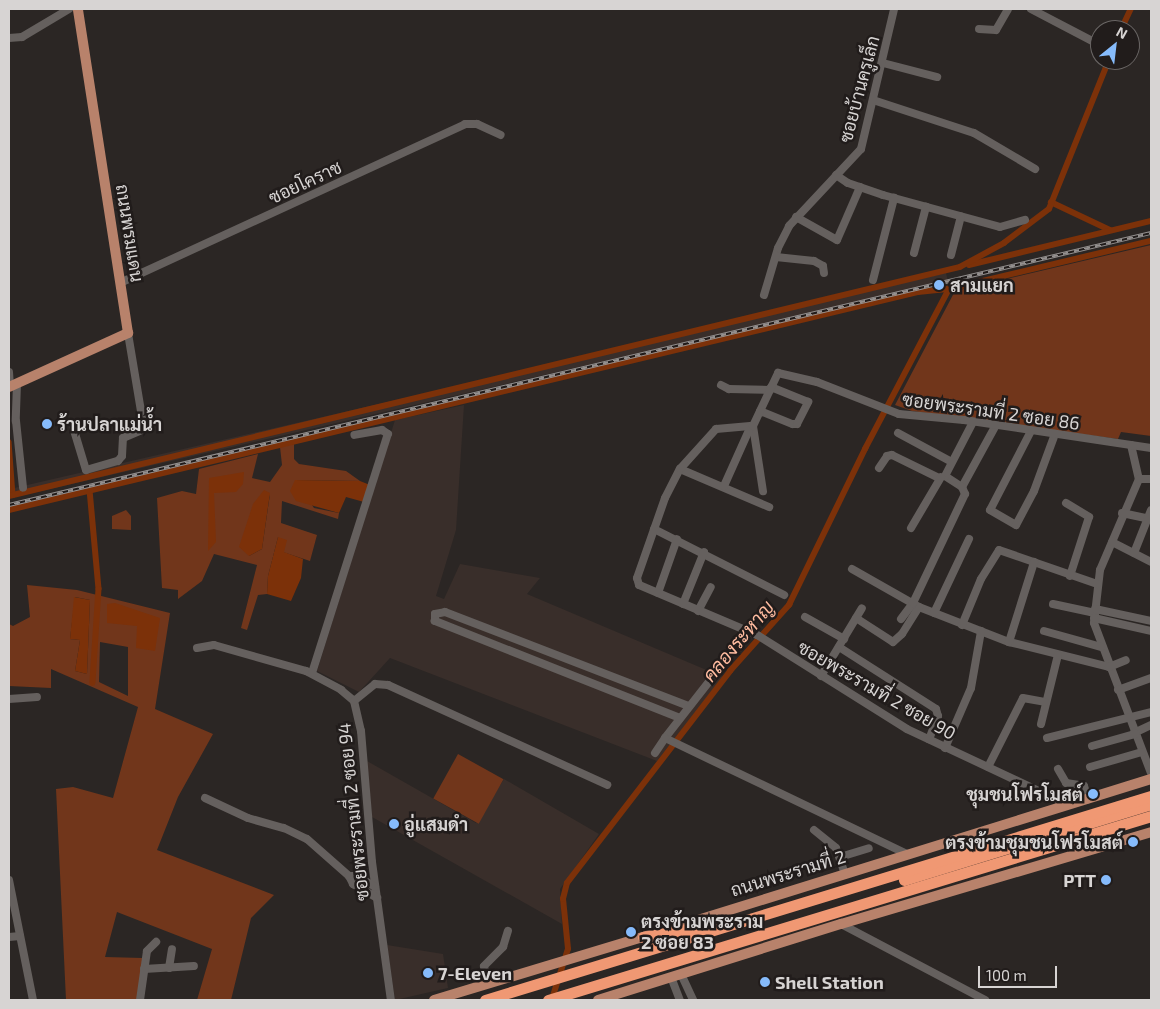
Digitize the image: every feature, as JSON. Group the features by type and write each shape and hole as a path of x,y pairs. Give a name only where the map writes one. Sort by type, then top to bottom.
{"highway":[{"name":"ถนนพระรามที่ 2","path":"485,1000 1151,796"},
{"path":"510,1000 1151,804"},
{"path":"549,1000 1151,816"},
{"path":"549,1000 1151,816"},
{"path":"643,937 770,913"}],"main road":[{"name":"ถนนพรมแดน","path":"78,9 122,282 128,334"},
{"path":"12,385 128,334"},
{"name":"ถนนพระรามที่ 2","path":"434,1000 1149,780"},
{"path":"598,1000 841,924 1151,832"}],"street":[{"path":"9,38 22,38 69,9"},
{"name":"ซอยบ้านครูเล็ก","path":"764,296 776,256 796,217 860,148 874,100 894,9"},
{"path":"1031,9 1090,40"},
{"path":"979,29 996,30 1005,10"},
{"path":"883,63 937,77"},
{"path":"874,100 974,133 1035,169"},
{"name":"ซอยโคราช","path":"122,282 465,124 477,124 501,135"},
{"path":"836,175 860,187 894,198 1000,227 1025,220"},
{"path":"796,217 837,240 860,187"},
{"path":"873,280 894,198"},
{"path":"914,253 926,207"},
{"path":"951,255 961,216"},
{"path":"776,256 814,261 823,266 824,273"},
{"path":"73,426 86,470 118,461 123,438 144,429 128,334"},
{"path":"9,372 23,488"},
{"name":"ซอยพระรามที่ 2 ซอย 86","path":"770,389 775,376 782,373 818,382 899,414 996,425 1151,448"},
{"path":"721,385 729,389 770,389 808,402 797,424 760,411"},
{"path":"724,486 770,389"},
{"path":"911,528 973,422"},
{"path":"962,487 996,425"},
{"path":"751,427 722,426 716,428 680,469 654,529 704,552 784,596"},
{"path":"751,427 763,491"},
{"path":"312,673 388,434 382,430 354,435"},
{"path":"1031,431 990,510 1016,525 1034,491 1055,434"},
{"path":"898,433 950,462"},
{"path":"1131,445 1139,479 1122,513 1097,584 1094,614 1101,647 1151,773"},
{"path":"856,618 893,642 902,634 965,494 962,487 892,455 887,456 879,468"},
{"path":"680,469 724,486 769,507"},
{"path":"1139,479 1151,479"},
{"path":"1066,503 1089,517 1070,576"},
{"path":"1134,553 1150,519 1151,510"},
{"path":"1122,513 1150,519"},
{"name":"ซอยพระรามที่ 2 ซอย 90","path":"654,529 636,582 698,611 759,636 821,676 928,739 1060,800 1063,807"},
{"path":"658,593 677,539"},
{"path":"934,613 969,539"},
{"path":"1112,542 1151,562"},
{"path":"962,624 981,579 997,553 1002,550 1070,576 1097,584"},
{"path":"683,604 704,552"},
{"path":"1009,642 1034,562"},
{"path":"852,569 916,605 1009,642 1058,656 1109,667 1126,660"},
{"path":"698,611 711,587"},
{"path":"1054,604 1151,632"},
{"path":"901,619 916,605"},
{"path":"821,676 862,608"},
{"path":"680,718 512,654 436,621 435,614 445,612 688,706"},
{"path":"1094,614 1151,621"},
{"path":"805,617 844,639"},
{"path":"1044,630 1101,647"},
{"path":"945,748 971,688 981,632"},
{"path":"512,654 518,639"},
{"name":"ซอยพระรามที่ 2 ซอย 94","path":"197,648 214,646 312,673 354,701 361,731 375,887 391,1000"},
{"path":"839,648 936,708 938,716 928,739"},
{"path":"1040,724 1058,656"},
{"path":"655,753 688,706 715,674"},
{"path":"605,690 611,676"},
{"path":"1118,690 1151,678"},
{"path":"354,701 375,684 388,685 607,785"},
{"path":"9,698 37,697"},
{"path":"988,766 1024,698 1045,702"},
{"path":"1046,738 1130,719 1151,712"},
{"path":"1092,746 1135,733 1151,725"},
{"path":"666,739 676,746 907,854"},
{"path":"1090,767 1142,752"},
{"path":"1058,769 1066,783 1084,786 1088,799"},
{"path":"205,798 248,818 297,833 349,876 353,884 377,898"},
{"path":"814,830 834,845 845,874"},
{"path":"840,857 869,848"},
{"path":"349,876 357,876 375,887"},
{"path":"9,880 33,1000"},
{"path":"841,924 985,1000"},
{"path":"488,984 484,966 503,947 508,931"},
{"path":"9,937 20,936"},
{"path":"140,1000 148,952 156,942"},
{"path":"169,968 172,949"},
{"path":"144,969 194,966"},
{"path":"676,976 680,1000"},
{"path":"676,976 693,1000"}],"shaded area":[{"path":"1151,245 1151,436 1121,432 1118,439 912,411 895,405 955,291"},
{"path":"946,273 948,282 9,499 9,489"},
{"path":"464,405 456,530 436,596 444,599 460,564 540,578 527,594 723,677 657,761 390,658 359,692 317,671 395,420"},
{"path":"294,444 294,459 299,464 346,471 360,481 295,480 314,508 339,513 338,519 282,501 281,523 317,535 310,561 283,552 278,537 268,576 267,594 258,595 247,630 241,628 257,565 214,554 202,581 178,599 178,590 162,588 157,498 182,491 196,494 199,469 258,454 252,478 270,482 282,465 280,447","holes":["270,494 262,549 249,556"]},
{"path":"244,472 243,484 236,492 214,493 216,542 208,551 209,478"},
{"path":"295,480 360,481 370,485 364,502 346,497 339,513 296,501 290,491"},
{"path":"264,490 270,493 262,549 249,556 239,547 253,504"},
{"path":"126,510 131,516 131,530 112,529 112,516"},
{"path":"278,537 287,540 284,552 303,559 301,578 291,601 267,594 268,576"},
{"path":"27,585 77,590 170,613 155,709 213,734 178,797 157,850 274,895 251,918 231,1000 197,1000 212,949 117,912 105,957 143,958 138,1000 66,1000 56,789 73,787 113,798 138,707 51,669 51,688 9,686 9,624 13,626 30,617","holes":["75,597 90,600 87,674 75,671 80,640 70,639","100,642 128,647 128,696 99,682"]},
{"path":"74,597 90,600 87,674 75,671 80,640 70,639"},
{"path":"115,603 160,618 155,651 136,648 137,626 107,623 107,604"},
{"path":"458,754 503,779 479,824 433,799"},
{"path":"367,761 476,823 504,779 599,834 560,889 562,924 372,817"},
{"path":"387,945 443,954 448,988 395,1000"}],"waterway":[{"path":"1126,20 1131,9"},
{"path":"9,496 960,267 1004,243 1049,209 1105,70"},
{"path":"1051,202 1110,230"},
{"path":"969,265 1151,221"},
{"path":"9,510 918,292 949,289 1151,241"},
{"name":"คลองระหาญ","path":"552,999 568,949 563,899 567,883 730,671 789,605 865,449 949,289"},
{"path":"9,442 13,495"},
{"path":"90,490 99,589 93,683"}],"railway":[{"path":"9,505 1151,233"}],"place":[{"name":"สามแยก","path":"939,285"},
{"name":"ร้านปลาแม่น้ำ","path":"47,424"},
{"name":"ชุมชนโฟรโมสต์","path":"1093,794"},
{"name":"อู่แสมดำ","path":"394,824"},
{"name":"ตรงข้ามชุมชนโฟรโมสต์","path":"1133,842"},
{"name":"PTT","path":"1106,880"},
{"name":"ตรงข้ามพระราม 2 ซอย 83","path":"631,932"},
{"name":"7-Eleven","path":"428,973"},
{"name":"Shell Station","path":"765,982"}]}
